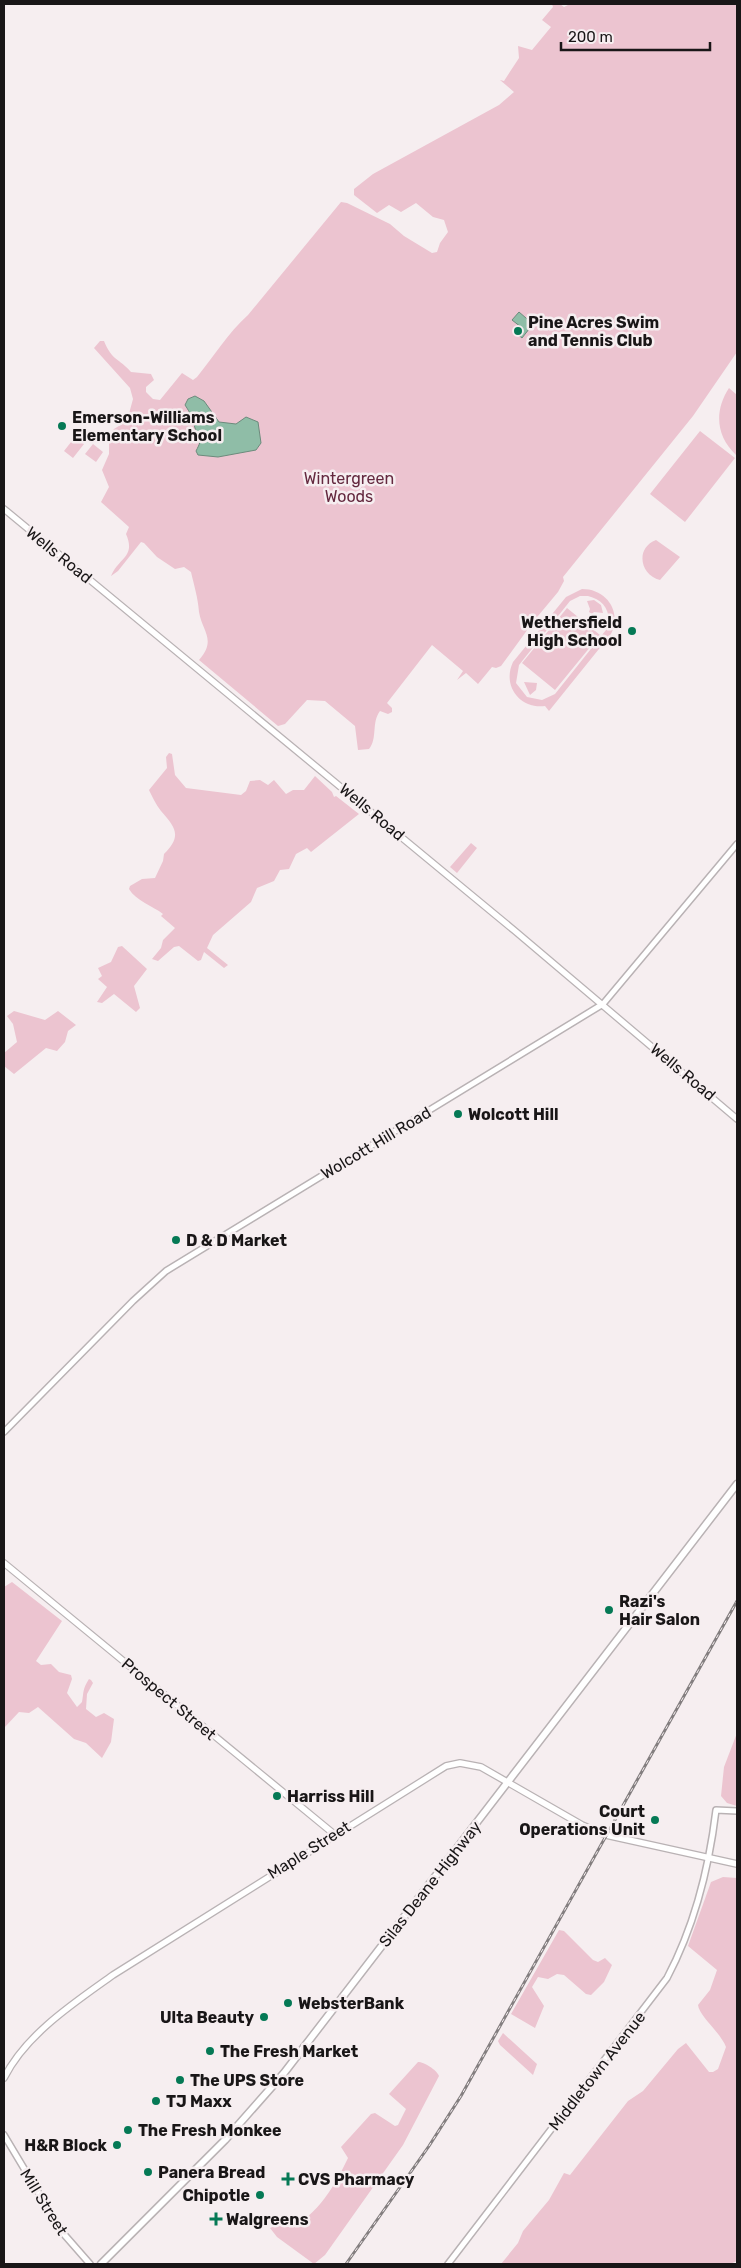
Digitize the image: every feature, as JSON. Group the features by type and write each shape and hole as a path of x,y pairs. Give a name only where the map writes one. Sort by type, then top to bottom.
{"main road":[{"name":"Wells Road","path":"4,509 603,1004 737,1118"},
{"name":"Silas Deane Highway","path":"101,2264 225,2140 284,2073 737,1484"},
{"name":"Prospect Street","path":"4,1563 334,1834"},
{"name":"Maple Street","path":"4,2078 11,2065 30,2042 79,1999 122,1969 334,1834 435,1771 450,1765 476,1765 596,1831 737,1864"}],"street":[{"name":"Wolcott Hill Road","path":"4,1432 119,1314 166,1271 603,1004 737,844"},
{"name":"Middletown Avenue","path":"448,2264 659,1992 681,1948 702,1889 716,1810 737,1811"},
{"name":"Mill Street","path":"4,2136 62,2232 90,2264"}],"green space":[{"name":"Wintergreen Woods","path":"552,4 560,4 564,7 570,4 737,4 737,352 693,416 563,577 564,581 558,592 501,666 492,667 478,684 466,673 457,680 463,671 432,645 387,703 392,708 392,712 388,714 380,711 376,720 372,745 369,749 358,750 355,726 325,701 307,700 285,724 278,726 199,660 207,647 208,641 199,612 191,572 184,567 175,569 157,557 141,542 118,571 111,576 128,552 129,542 126,534 129,527 101,502 109,487 102,470 109,454 109,436 114,429 127,421 133,399 130,388 94,348 100,341 104,341 113,356 131,372 151,374 154,380 146,387 146,392 153,399 160,400 182,373 193,380 197,377 341,202 347,203 390,224 404,236 432,253 437,252 440,243 448,232 444,220 433,217 416,203 401,212 389,205 377,213 354,195 354,189 373,174 499,105 514,92 500,80 504,81 519,58 518,46 532,50 551,27 542,20 553,7"},
{"path":"729,388 737,395 736,455 724,440 719,423 721,406"},
{"path":"700,431 735,458 685,522 650,494"},
{"path":"75,437 84,444 73,458 64,451"},
{"path":"93,444 103,452 96,462 85,454"},
{"path":"656,540 680,557 660,580 648,573 643,561 645,549"},
{"path":"582,589 599,593 610,603 615,618 614,626 611,634 549,711 545,706 527,704 515,694 511,687 510,671 513,662 566,597","holes":["580,596 594,598 603,604 608,613 609,618 606,630 555,694 542,700 527,697 516,683 519,665 570,601"]},
{"path":"594,600 601,605 603,613 594,612 592,614 589,612 590,609 587,601"},
{"path":"567,608 600,635 555,690 522,663"},
{"path":"524,682 537,683 536,690 530,695"},
{"path":"169,753 172,754 175,775 186,788 241,795 246,791 250,781 260,780 268,785 274,780 286,794 293,790 304,790 315,776 332,792 334,797 336,796 359,814 311,852 307,848 296,854 289,869 280,870 274,881 257,888 251,902 213,935 207,948 228,965 224,968 204,952 201,960 198,961 179,946 174,947 158,961 152,959 161,948 163,940 175,928 161,916 163,914 140,900 129,889 130,886 142,879 155,878 163,861 164,854 170,848 175,837 173,827 157,806 149,790 167,768 166,757"},
{"path":"471,843 477,848 457,873 450,867"},
{"path":"122,946 147,969 134,986 140,1008 136,1012 114,994 102,1003 97,1002 107,987 98,979 102,976 98,968 111,962 118,947"},
{"path":"14,1011 45,1020 58,1011 76,1025 68,1031 65,1042 57,1051 46,1048 14,1074 4,1066 4,1053 17,1042 13,1024 7,1016"},
{"path":"12,1582 62,1621 36,1661 41,1665 51,1664 59,1672 71,1675 72,1679 67,1693 77,1707 82,1702 89,1679 91,1680 93,1683 87,1694 86,1709 96,1717 104,1713 114,1719 111,1742 102,1758 86,1743 74,1739 38,1707 29,1713 19,1712 4,1728 4,1587"},
{"path":"737,1733 737,1806 727,1803 721,1796 724,1767"},
{"path":"723,1877 737,1878 737,2261 730,2264 501,2264 518,2243 523,2231 549,2200 564,2173 570,2175 628,2101 643,2091 678,2049 686,2043 709,2072 718,2069 726,2047 720,2036 702,2014 698,2005 710,1990 717,1970 688,1946 711,1882"},
{"path":"559,1930 564,1931 593,1960 598,1962 605,1958 612,1965 604,1982 591,1995 586,1994 564,1975 557,1974 548,1979 538,1977 532,1987 544,2006 535,2028 511,2014"},
{"path":"503,2033 537,2064 533,2075 500,2045 498,2041"},
{"path":"418,2062 424,2063 436,2071 439,2076 403,2145 325,2255 314,2264 277,2237 270,2228 277,2225 289,2227 308,2216 317,2208 338,2178 348,2158 341,2147 371,2114 375,2113 395,2126 398,2125 406,2109 389,2094"}],"shaded area":[{"path":"519,312 533,324 522,338 516,333 521,327 512,320"},
{"path":"195,396 204,401 219,422 236,424 246,417 258,422 261,443 256,450 218,457 198,455 196,451 200,438 185,405 188,399"}],"railway":[{"path":"346,2264 429,2146 461,2096 737,1601"}],"place":[{"name":"Pine Acres Swim and Tennis Club","path":"518,331"},
{"name":"Emerson-Williams Elementary School","path":"62,426"},
{"name":"Wethersfield High School","path":"632,631"},
{"name":"Wolcott Hill","path":"458,1114"},
{"name":"D & D Market","path":"176,1240"},
{"name":"Razi's Hair Salon","path":"609,1610"},
{"name":"Harriss Hill","path":"277,1796"},
{"name":"Court Operations Unit","path":"655,1820"},
{"name":"WebsterBank","path":"288,2003"},
{"name":"Ulta Beauty","path":"264,2017"},
{"name":"The Fresh Market","path":"210,2051"},
{"name":"The UPS Store","path":"180,2080"},
{"name":"TJ Maxx","path":"156,2101"},
{"name":"The Fresh Monkee","path":"128,2130"},
{"name":"H&R Block","path":"117,2145"},
{"name":"Panera Bread","path":"148,2172"},
{"name":"CVS Pharmacy","path":"288,2179"},
{"name":"Chipotle","path":"260,2195"},
{"name":"Walgreens","path":"216,2219"}]}
